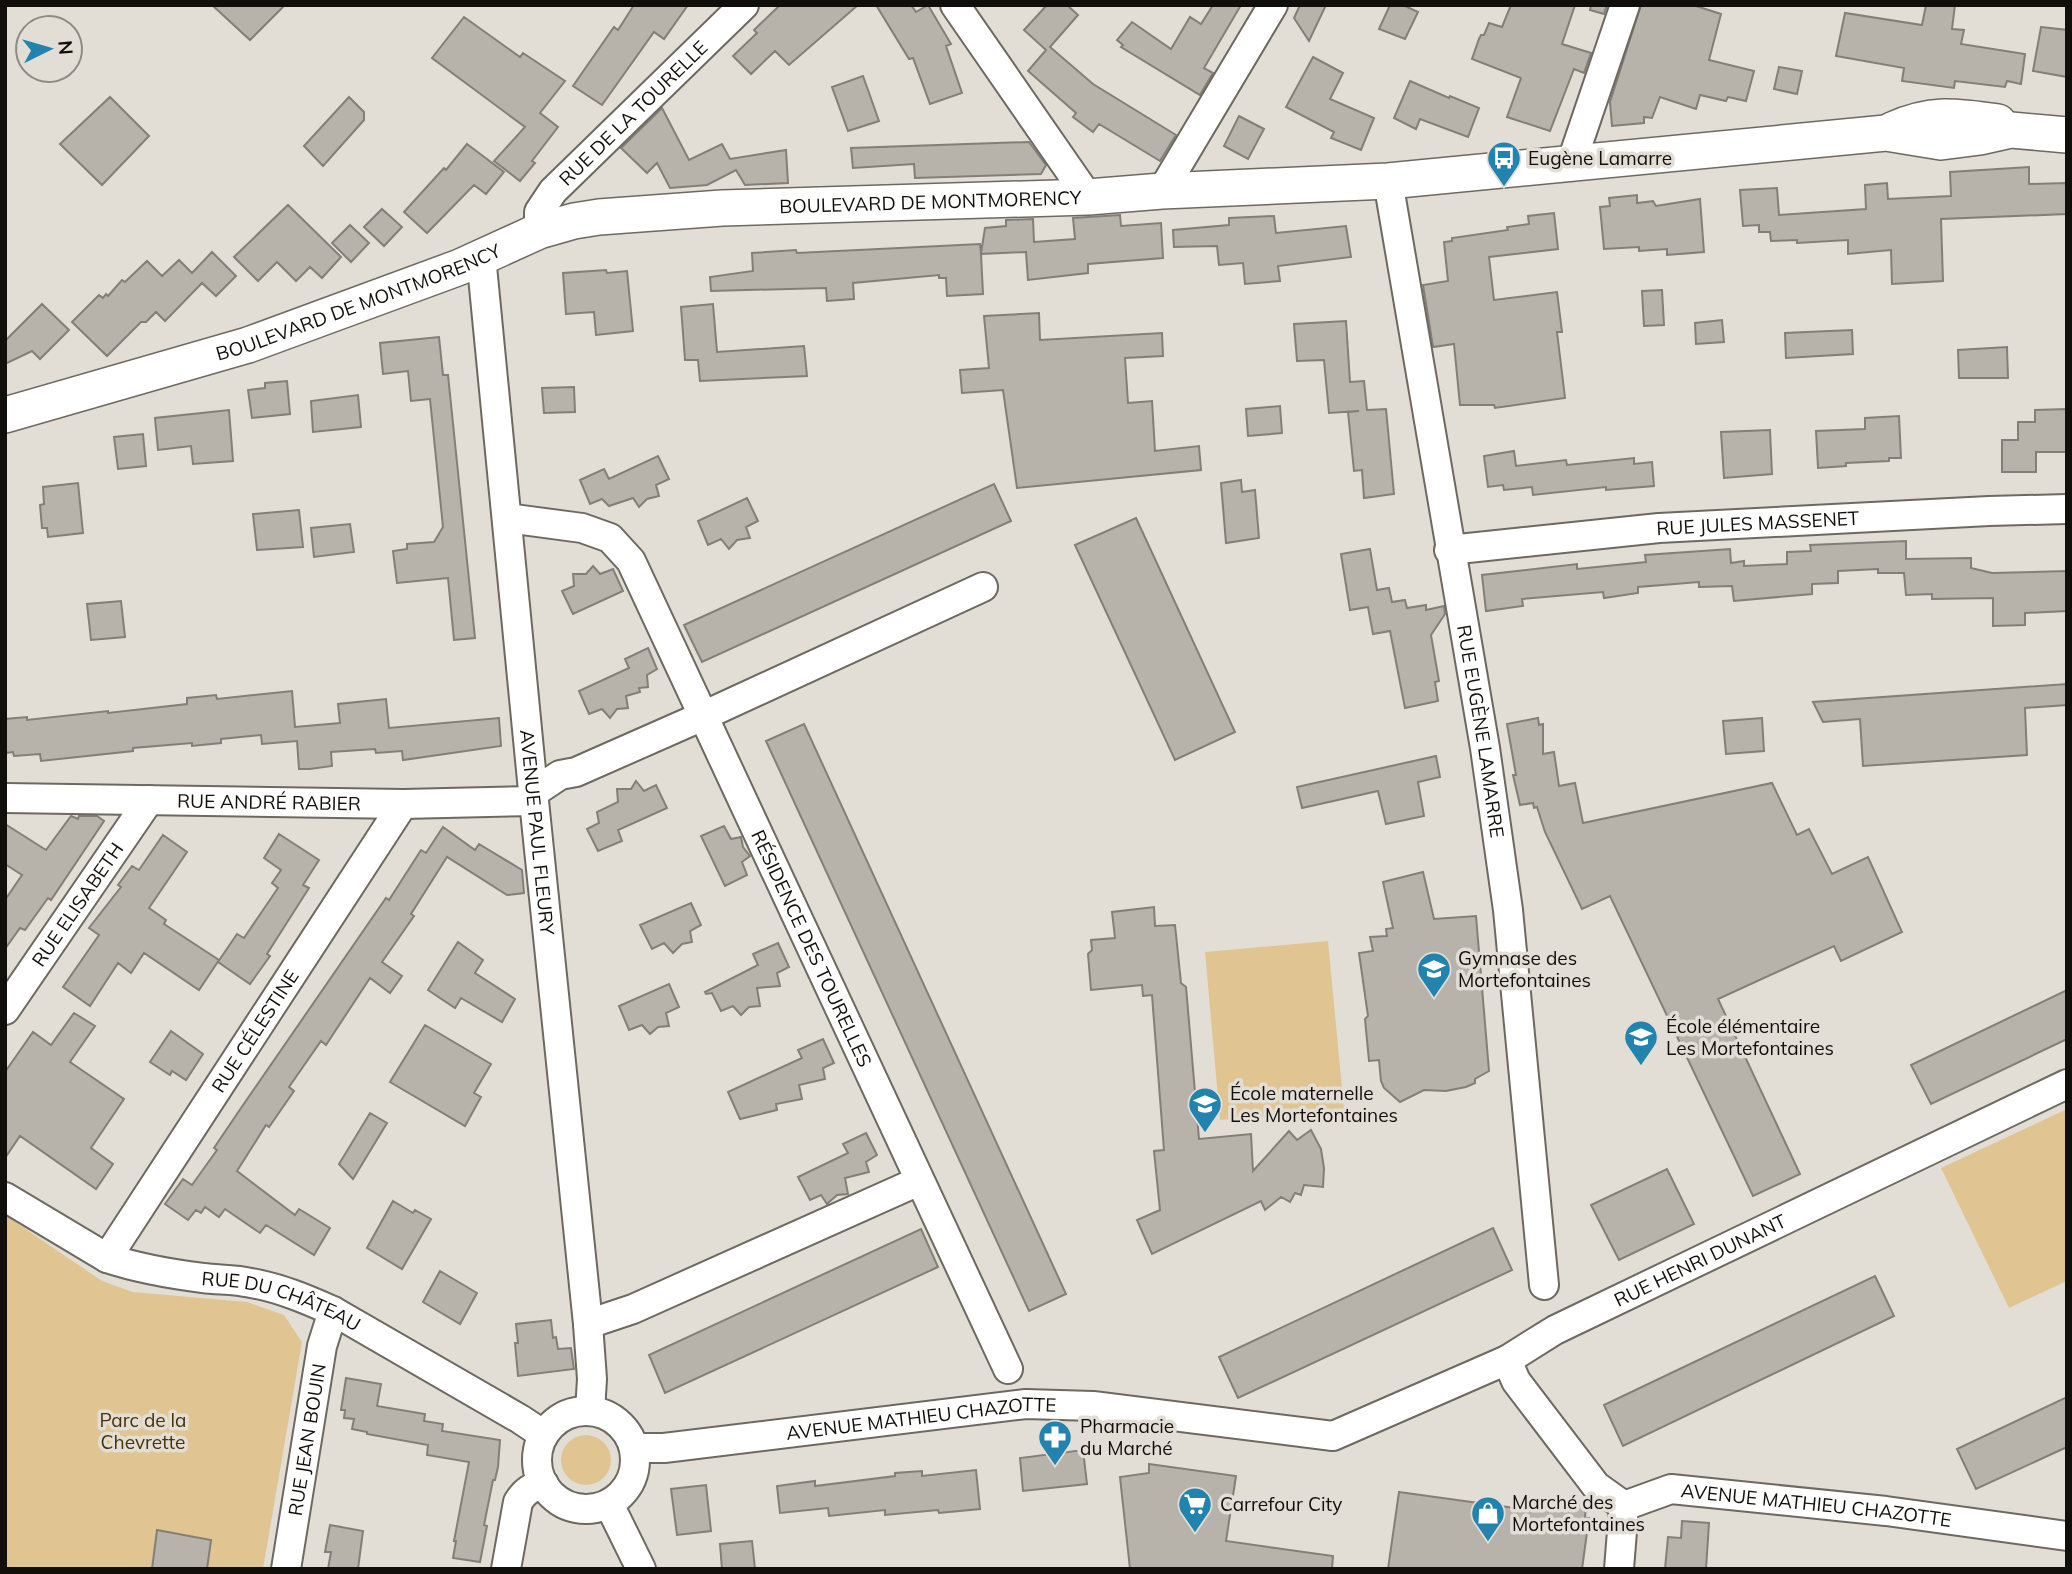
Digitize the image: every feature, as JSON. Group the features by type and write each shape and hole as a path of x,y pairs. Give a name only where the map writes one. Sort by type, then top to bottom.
{"street":[{"name":"RUE DE LA TOURELLE","path":"539,231 539,212 553,191 744,5"},
{"path":"955,5 1088,198"},
{"path":"1162,191 1273,5"},
{"path":"1571,164 1625,5"},
{"name":"BOULEVARD DE MONTMORENCY","path":"5,415 248,345 436,276 539,231 599,217 722,208 1088,198 1162,191 1388,181 1886,133 1913,121 1942,115 2000,122 2011,130 2067,135"},
{"name":"RUE EUGÈNE LAMARRE","path":"1388,181 1485,748 1508,910 1544,1285"},
{"name":"AVENUE PAUL FLEURY","path":"481,256 533,797 589,1324 592,1379 590,1410"},
{"name":"RUE JULES MASSENET","path":"1449,550 1659,527 2067,509"},
{"name":"RÉSIDENCE DES TOURELLES","path":"507,518 582,528 610,538 631,561 1008,1369"},
{"path":"533,797 560,775 576,772 703,716 983,587"},
{"name":"RUE ANDRÉ RABIER","path":"5,798 404,804 533,797"},
{"name":"RUE ELISABETH","path":"5,1010 149,800"},
{"name":"RUE CÉLESTINE","path":"107,1258 404,804"},
{"name":"RUE HENRI DUNANT","path":"1333,1436 1507,1360 1555,1330 2067,1084"},
{"path":"589,1324 633,1309 919,1181"},
{"name":"RUE DU CHÂTEAU","path":"5,1197 107,1258 201,1278 261,1285 286,1291 333,1311 544,1435"},
{"name":"RUE JEAN BOUIN","path":"286,1569 321,1346 333,1311"},
{"path":"1507,1360 1516,1381 1596,1486 1624,1506 1619,1569"},
{"name":"AVENUE MATHIEU CHAZOTTE","path":"634,1448 664,1448 1026,1405 1093,1406 1333,1436"},
{"path":"590,1410 606,1413 626,1431 634,1448 634,1472 629,1485 620,1496 608,1504 580,1508 553,1496 544,1485 537,1460 544,1435 552,1424 576,1411 590,1410"},
{"path":"506,1569 519,1502 524,1493 533,1487 544,1485"},
{"name":"AVENUE MATHIEU CHAZOTTE","path":"1624,1506 1671,1489 1886,1511 2067,1536"},
{"path":"608,1504 641,1569"}],"green space":[{"path":"1328,941 1344,1109 1220,1120 1205,952"},
{"path":"2067,1109 2067,1281 2009,1308 1941,1168"},
{"name":"Parc de la Chevrette","path":"5,1215 102,1281 133,1292 247,1302 284,1315 302,1342 263,1569 5,1569"},
{"path":"586,1435 604,1442 611,1460 604,1478 586,1485 568,1478 561,1460 568,1442"}],"building":[{"path":"212,5 285,5 250,40"},
{"path":"634,5 688,5 664,39 654,32 602,105 573,86 614,27 618,30"},
{"path":"780,5 858,5 789,65 775,51 751,74 733,56 757,33 754,30"},
{"path":"876,5 911,5 916,12 928,5 951,44 946,46 962,93 930,104 913,58 909,59"},
{"path":"1047,5 1067,5 1078,15 1050,47 1093,84 1176,135 1160,161 1099,124 1093,132 1073,117 1076,113 1028,71 1046,50 1024,30"},
{"path":"1213,5 1241,5 1204,68 1213,73 1200,95 1121,47 1123,45 1117,40 1132,22 1171,49 1190,17 1201,24"},
{"path":"1300,5 1326,5 1309,41 1294,18"},
{"path":"1390,5 1403,5 1418,12 1405,39 1379,29"},
{"path":"1511,5 1575,5 1562,44 1591,53 1584,73 1574,69 1550,131 1507,117 1521,78 1472,59 1479,39 1484,35 1489,23 1502,27"},
{"path":"1591,5 1607,5 1604,14 1590,10"},
{"path":"1641,5 1693,5 1721,14 1709,60 1754,71 1746,101 1728,97 1726,101 1700,95 1696,109 1660,97 1652,118 1644,117 1644,123 1612,126 1610,102"},
{"path":"1926,5 1955,5 1952,29 1964,30 1961,44 2025,54 2021,84 2007,81 2005,87 1955,81 1954,88 1902,81 1904,68 1836,56 1845,13 1922,25"},
{"path":"464,17 520,57 523,53 565,81 540,113 558,127 520,181 494,161 525,127 432,58"},
{"path":"2041,27 2067,30 2067,77 2033,71"},
{"path":"1313,57 1343,73 1330,99 1374,118 1361,150 1331,138 1334,132 1286,107"},
{"path":"1779,67 1802,71 1797,94 1774,89"},
{"path":"863,76 879,121 848,131 832,87"},
{"path":"1410,81 1479,108 1468,137 1420,119 1416,129 1394,118"},
{"path":"110,97 149,136 102,185 60,144"},
{"path":"349,97 364,112 364,120 323,166 304,146"},
{"path":"662,108 689,160 722,144 730,159 786,150 788,183 745,185 736,170 707,185 670,188 657,163 647,173 621,148"},
{"path":"1239,116 1264,129 1248,159 1224,146"},
{"path":"1029,142 1046,165 1041,174 915,178 914,164 853,168 851,148"},
{"path":"467,144 504,172 486,194 474,185 427,233 404,212 444,168 446,170"},
{"path":"2029,167 2029,184 2067,183 2067,214 1941,219 1943,281 1892,284 1891,250 1848,254 1848,240 1797,243 1797,240 1771,241 1770,232 1759,232 1759,225 1743,226 1740,190 1777,188 1779,215 1866,209 1865,185 1887,183 1888,199 1951,196 1950,172"},
{"path":"1637,195 1637,203 1653,201 1656,206 1700,199 1704,252 1667,255 1667,249 1604,249 1600,207 1610,206 1609,198"},
{"path":"288,205 341,257 322,278 310,267 296,281 277,262 258,281 234,257"},
{"path":"382,209 402,227 384,246 364,227"},
{"path":"1554,213 1558,249 1489,257 1494,300 1557,292 1562,332 1557,332 1565,398 1495,408 1494,405 1460,405 1454,344 1433,347 1423,285 1448,281 1444,242 1452,241 1452,238 1508,230 1507,227 1529,224 1528,216"},
{"path":"1120,215 1121,226 1161,223 1163,258 1088,264 1088,273 1028,280 1026,252 981,254 983,294 947,296 946,278 939,278 939,275 853,283 854,299 827,301 826,288 711,291 710,277 753,271 752,253 980,244 981,253 985,228 1006,226 1006,220 1033,219 1034,242 1075,239 1073,218"},
{"path":"1274,216 1276,233 1346,226 1351,257 1278,266 1280,281 1245,284 1243,263 1219,265 1217,246 1174,247 1173,230 1229,225 1229,218"},
{"path":"350,225 369,243 351,262 332,243"},
{"path":"212,252 236,276 216,296 202,283 165,321 156,312 146,322 141,322 107,356 72,322 99,295 103,298 106,294 108,296 122,280 125,282 147,261 162,276 179,260 192,273"},
{"path":"606,270 607,273 627,271 633,331 596,335 594,312 566,314 563,273"},
{"path":"1662,290 1664,325 1644,326 1642,291"},
{"path":"42,304 69,330 40,359 32,351 5,364 5,341"},
{"path":"713,304 717,352 804,346 807,376 700,381 698,360 685,360 681,307"},
{"path":"1039,313 1040,340 1162,333 1163,356 1125,358 1128,403 1152,401 1155,451 1199,446 1201,470 1017,488 1003,390 962,393 960,370 989,368 984,316"},
{"path":"1722,320 1724,342 1696,344 1695,323"},
{"path":"1346,321 1350,382 1364,381 1367,410 1386,409 1394,494 1364,498 1362,470 1354,471 1348,412 1359,411 1329,413 1324,360 1297,361 1294,324"},
{"path":"1852,330 1853,354 1786,358 1785,333"},
{"path":"439,337 443,375 448,375 475,638 454,640 448,578 397,583 393,551 407,549 407,544 434,542 443,527 430,399 411,401 408,371 383,374 380,343"},
{"path":"2007,347 2008,378 1959,378 1958,350"},
{"path":"287,381 290,414 252,418 248,390 265,388 265,383"},
{"path":"574,387 575,412 544,413 542,388"},
{"path":"358,395 361,427 313,432 311,401"},
{"path":"1280,406 1282,433 1248,436 1246,409"},
{"path":"2067,409 2067,452 2036,452 2036,472 2002,472 2002,440 2018,440 2018,422 2035,422 2035,410"},
{"path":"229,410 233,461 193,464 191,446 158,450 155,418"},
{"path":"1899,416 1901,458 1818,468 1816,431 1865,429 1865,418"},
{"path":"1770,430 1772,474 1724,478 1721,432"},
{"path":"143,434 146,466 118,469 114,437"},
{"path":"1514,451 1516,466 1566,460 1567,465 1634,458 1634,464 1652,462 1654,486 1606,490 1606,487 1533,495 1532,487 1504,490 1503,485 1488,487 1484,456"},
{"path":"658,456 669,479 656,485 659,496 647,499 639,507 633,498 609,506 602,499 590,504 580,480 604,469 609,479"},
{"path":"1241,480 1242,492 1255,490 1259,538 1226,543 1221,483"},
{"path":"78,483 83,533 48,537 47,528 42,528 40,505 44,504 43,487"},
{"path":"994,484 1011,521 702,662 684,625"},
{"path":"747,498 758,521 746,527 750,538 737,540 729,549 721,539 708,545 698,521"},
{"path":"299,510 303,547 257,550 253,514"},
{"path":"1136,518 1235,732 1175,760 1075,545"},
{"path":"350,524 354,552 314,557 311,528"},
{"path":"1906,541 1906,559 1971,558 1971,568 1992,573 2067,571 2067,611 2025,613 2025,625 1993,626 1993,598 1932,599 1932,594 1906,595 1904,573 1878,573 1878,569 1838,571 1838,583 1812,584 1812,594 1734,601 1732,586 1699,587 1699,582 1638,587 1638,593 1604,598 1603,592 1522,599 1523,606 1486,611 1482,575 1577,564 1577,569 1646,562 1645,555 1730,549 1731,563 1744,561 1744,566 1787,564 1787,552 1811,551 1810,545"},
{"path":"1370,549 1377,590 1389,588 1392,602 1405,600 1407,608 1426,605 1426,610 1444,606 1445,614 1431,635 1439,681 1435,682 1438,701 1405,708 1390,631 1373,634 1368,607 1350,610 1341,554"},
{"path":"593,566 600,574 613,569 623,591 573,614 562,591 574,586 573,574 586,574"},
{"path":"121,601 125,637 91,640 87,604"},
{"path":"648,648 657,669 647,675 648,687 639,688 640,692 626,696 628,708 617,709 610,718 602,709 589,714 579,691 629,668 625,659"},
{"path":"2067,684 2067,705 2025,708 2027,755 1863,766 1860,719 1823,722 1813,702"},
{"path":"292,691 295,727 340,723 338,704 386,699 389,728 499,718 501,746 403,760 402,751 376,753 375,749 331,752 332,766 310,769 299,769 297,741 262,744 261,735 221,739 221,743 133,748 133,751 41,761 40,754 14,756 13,752 5,753 5,719 27,717 27,720 108,713 187,704 187,698 216,695 217,699"},
{"path":"1538,718 1539,725 1543,724 1543,754 1554,752 1559,786 1575,783 1583,823 1772,783 1797,835 1809,829 1832,874 1868,857 1902,932 1841,961 1834,946 1718,999 1800,1174 1753,1196 1610,896 1582,909 1545,832 1537,807 1534,808 1533,803 1520,805 1513,775 1516,775 1507,724"},
{"path":"1762,718 1764,751 1726,754 1723,721"},
{"path":"804,724 1066,1294 1029,1311 766,741"},
{"path":"1436,756 1440,777 1418,782 1424,816 1386,824 1378,791 1302,808 1297,787"},
{"path":"636,781 644,791 656,785 667,808 618,830 622,841 598,851 587,829 599,823 597,812 618,802 617,789 631,789"},
{"path":"71,816 78,819 79,816 97,816 104,821 51,900 48,898 25,930 20,928 5,949 5,900 22,875 5,864 5,824 46,850"},
{"path":"724,826 731,839 741,837 743,847 750,856 742,862 747,875 725,886 701,836"},
{"path":"443,827 475,850 479,844 522,870 524,893 507,895 447,857 411,914 414,916 382,962 402,976 390,993 370,978 326,1045 321,1041 289,1087 294,1091 269,1127 266,1125 237,1171 295,1215 299,1209 330,1228 314,1255 266,1225 260,1233 225,1209 219,1217 205,1207 201,1213 196,1210 188,1220 165,1204 183,1179 192,1185 217,1150 214,1148 241,1108 386,898 389,900 421,850 426,853"},
{"path":"279,834 319,860 303,885 309,888 267,954 270,956 250,984 218,962 237,934 244,938 278,888 272,883 281,870 264,858"},
{"path":"163,835 187,852 149,908 166,920 164,924 219,960 199,990 144,953 131,973 118,963 90,1006 63,987 99,935 89,928 121,887 118,885 132,866 139,870"},
{"path":"1423,872 1434,919 1476,916 1489,1071 1466,1087 1446,1091 1424,1090 1400,1102 1384,1088 1379,1060 1369,1061 1365,1019 1368,1016 1359,953 1373,951 1370,937 1387,936 1386,929 1393,928 1383,882"},
{"path":"691,903 701,925 690,931 692,942 682,944 673,953 664,943 652,949 640,925"},
{"path":"1154,907 1155,926 1175,925 1181,983 1186,987 1199,1139 1251,1134 1253,1171 1289,1131 1297,1140 1311,1130 1321,1149 1324,1168 1323,1187 1304,1185 1301,1195 1295,1193 1290,1202 1281,1197 1265,1210 1261,1201 1152,1254 1137,1220 1160,1210 1154,1151 1164,1150 1152,995 1143,996 1142,985 1091,990 1088,954 1092,950 1091,940 1115,938 1112,912"},
{"path":"458,942 483,960 475,973 515,999 502,1022 461,998 455,1008 428,990"},
{"path":"778,943 789,967 777,973 780,986 757,988 760,1006 749,1007 741,1015 733,1006 721,1011 712,993 705,992 758,965 753,954"},
{"path":"669,984 679,1007 666,1013 669,1026 658,1027 650,1034 642,1025 629,1030 619,1006"},
{"path":"2067,990 2067,1039 1931,1104 1911,1065"},
{"path":"74,1013 95,1026 70,1062 124,1099 91,1148 113,1164 96,1189 20,1136 5,1158 5,1072 33,1032 51,1045"},
{"path":"425,1025 491,1064 474,1093 481,1097 465,1126 390,1082"},
{"path":"171,1031 203,1054 186,1080 172,1071 170,1075 150,1062"},
{"path":"823,1039 834,1063 823,1068 825,1079 799,1085 802,1099 776,1104 777,1110 740,1119 728,1092 802,1058 798,1050"},
{"path":"370,1113 387,1123 353,1179 339,1164"},
{"path":"866,1133 877,1155 866,1162 869,1172 845,1178 848,1194 837,1195 827,1204 821,1195 810,1200 798,1177 848,1153 843,1144"},
{"path":"1667,1169 1694,1224 1619,1260 1591,1205"},
{"path":"393,1201 413,1213 415,1210 431,1219 402,1269 367,1248"},
{"path":"1493,1228 1512,1270 1238,1398 1219,1357"},
{"path":"921,1229 938,1267 665,1393 649,1355"},
{"path":"440,1271 477,1293 460,1324 423,1302"},
{"path":"1875,1276 1894,1316 1623,1446 1604,1405"},
{"path":"551,1320 553,1338 556,1337 558,1349 571,1348 574,1369 518,1376 516,1324"},
{"path":"346,1378 381,1384 377,1406 425,1414 424,1421 443,1424 442,1431 500,1440 498,1467 484,1525 487,1526 480,1562 453,1558 469,1462 427,1455 428,1445 352,1429 354,1419 344,1418 345,1410 341,1410"},
{"path":"2067,1397 2067,1447 1976,1489 1957,1449"},
{"path":"1083,1450 1087,1484 1023,1491 1020,1458"},
{"path":"1149,1464 1236,1476 1226,1541 1333,1556 1332,1569 1130,1569 1120,1477 1149,1473"},
{"path":"976,1470 980,1509 885,1515 885,1510 829,1516 828,1508 780,1513 777,1486 815,1481 815,1486 895,1476 895,1473 922,1471 922,1476"},
{"path":"706,1485 711,1531 677,1535 671,1489"},
{"name":"Marché des Mortefontaines","path":"1399,1492 1536,1511 1538,1499 1586,1506 1585,1518 1589,1518 1582,1569 1388,1569"},
{"path":"1682,1521 1709,1523 1706,1569 1665,1569 1668,1537 1681,1538"},
{"path":"330,1525 363,1531 358,1569 328,1569 331,1552 325,1552"},
{"path":"157,1530 211,1540 207,1569 152,1569"},
{"path":"752,1541 755,1569 722,1569 720,1544"}],"place":[{"name":"Eugène Lamarre","path":"1504,188"},
{"name":"Gymnase des Mortefontaines","path":"1434,999"},
{"name":"École élémentaire Les Mortefontaines","path":"1641,1067"},
{"name":"École maternelle Les Mortefontaines","path":"1205,1134"},
{"name":"Pharmacie du Marché","path":"1055,1467"},
{"name":"Carrefour City","path":"1195,1534"},
{"name":"Marché des Mortefontaines","path":"1488,1543"}]}
